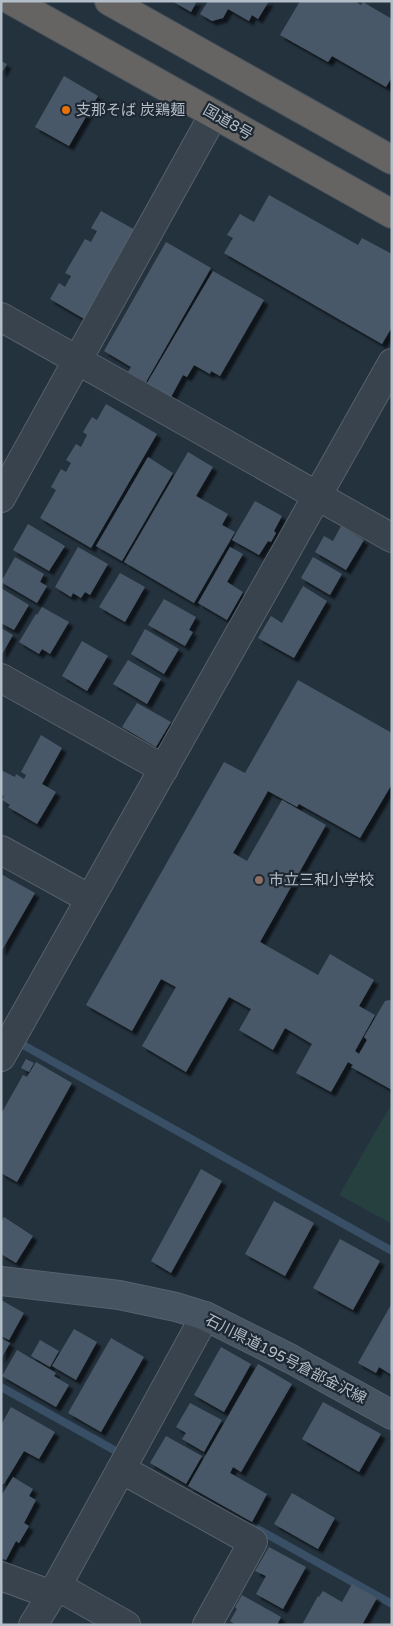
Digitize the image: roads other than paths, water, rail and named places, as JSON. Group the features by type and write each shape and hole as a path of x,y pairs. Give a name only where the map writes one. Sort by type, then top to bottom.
{"highway":[{"name":"国道8号","path":"12,1 392,214"},
{"path":"109,1 392,160"}],"main road":[{"name":"石川県道195号倉部金沢線","path":"1,1281 119,1295 176,1307 204,1316 291,1359 392,1415"}],"street":[{"path":"1,498 214,114"},
{"path":"1,317 392,538"},
{"path":"8,1044 392,363"},
{"path":"1,678 164,769"},
{"path":"1,850 90,899"},
{"path":"32,1625 54,1590 204,1316"},
{"path":"125,1461 253,1542 207,1625"},
{"path":"1,1576 54,1590 126,1625"}],"waterway":[{"path":"16,1041 392,1251"},
{"path":"1,1387 123,1455"},
{"path":"254,1527 392,1604"}],"place":[{"name":"支那そば 炭鶏麺","path":"66,110"},
{"name":"市立三和小学校","path":"259,880"}]}
